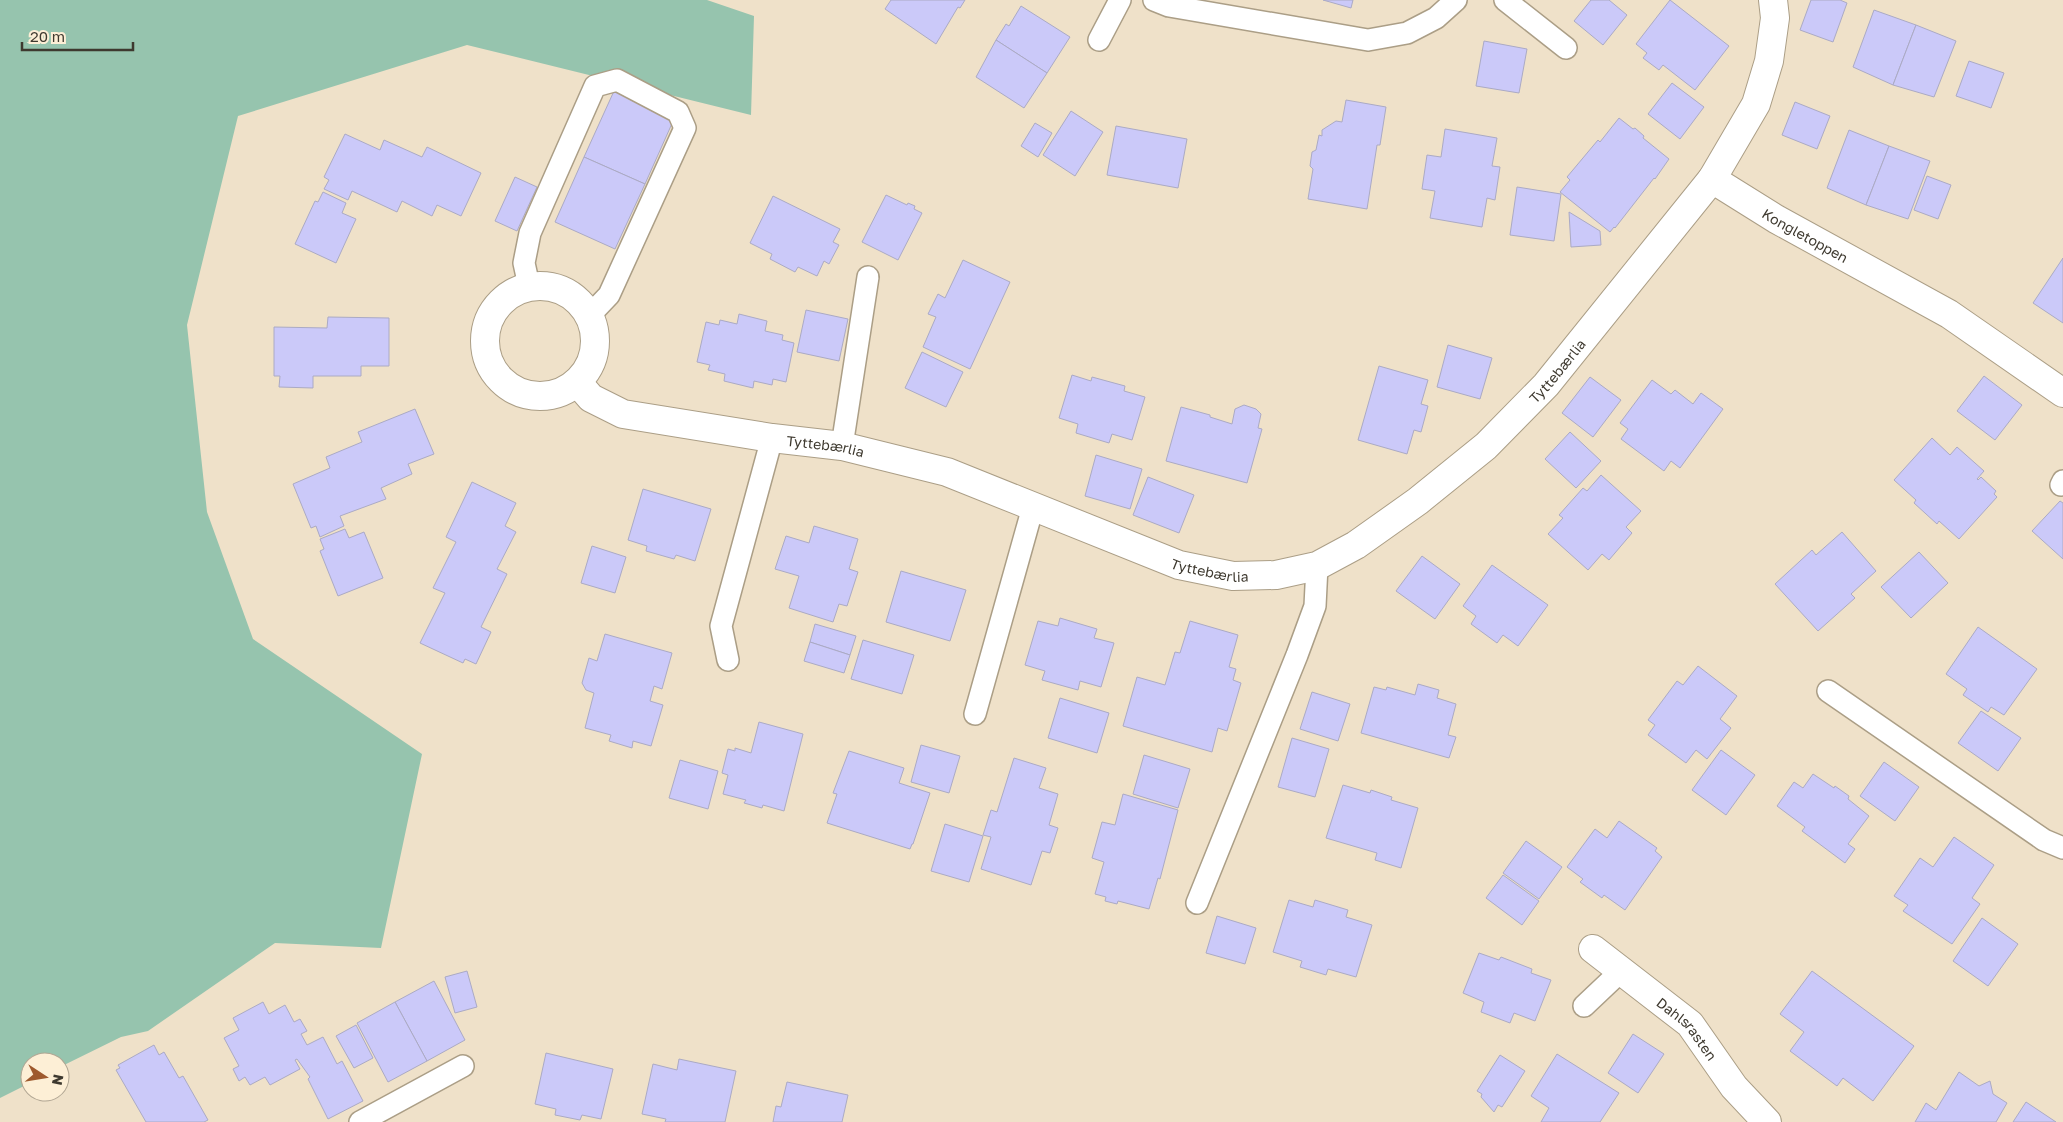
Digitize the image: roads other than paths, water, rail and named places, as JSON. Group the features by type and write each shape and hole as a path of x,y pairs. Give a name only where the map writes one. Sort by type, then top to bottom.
{"street":[{"path":"1712,179 1756,104 1769,61 1775,18 1773,0"},
{"name":"Kongletoppen","path":"1712,179 1776,219 1950,314 2063,393"},
{"name":"Tyttebærlia","path":"577,382 591,398 624,414 772,438 842,446 947,472 1179,565 1232,576 1276,575 1317,566 1356,545 1418,501 1486,446 1546,385 1712,179"},
{"path":"529,286 553,287 574,297 589,316 596,339 591,362 577,382 555,394 530,396 506,386 490,366 484,341 490,316 506,297 529,286"},
{"name":"Dahlsrasten","path":"1593,949 1690,1024 1734,1087 1766,1122"}],"lane":[{"path":"1099,40 1120,0"},
{"path":"1154,0 1169,6 1368,40 1407,34 1436,18 1456,0"},
{"path":"1505,0 1566,48"},
{"path":"529,286 524,263 530,233 595,86 617,80 678,112 685,128 608,295 589,316"},
{"path":"842,446 868,276"},
{"path":"728,660 721,626 772,438"},
{"path":"975,714 1033,507"},
{"path":"1197,902 1315,606 1317,566"},
{"path":"1828,691 2044,840 2063,848"},
{"path":"1584,1006 1621,971"},
{"path":"360,1122 463,1066"}]}
